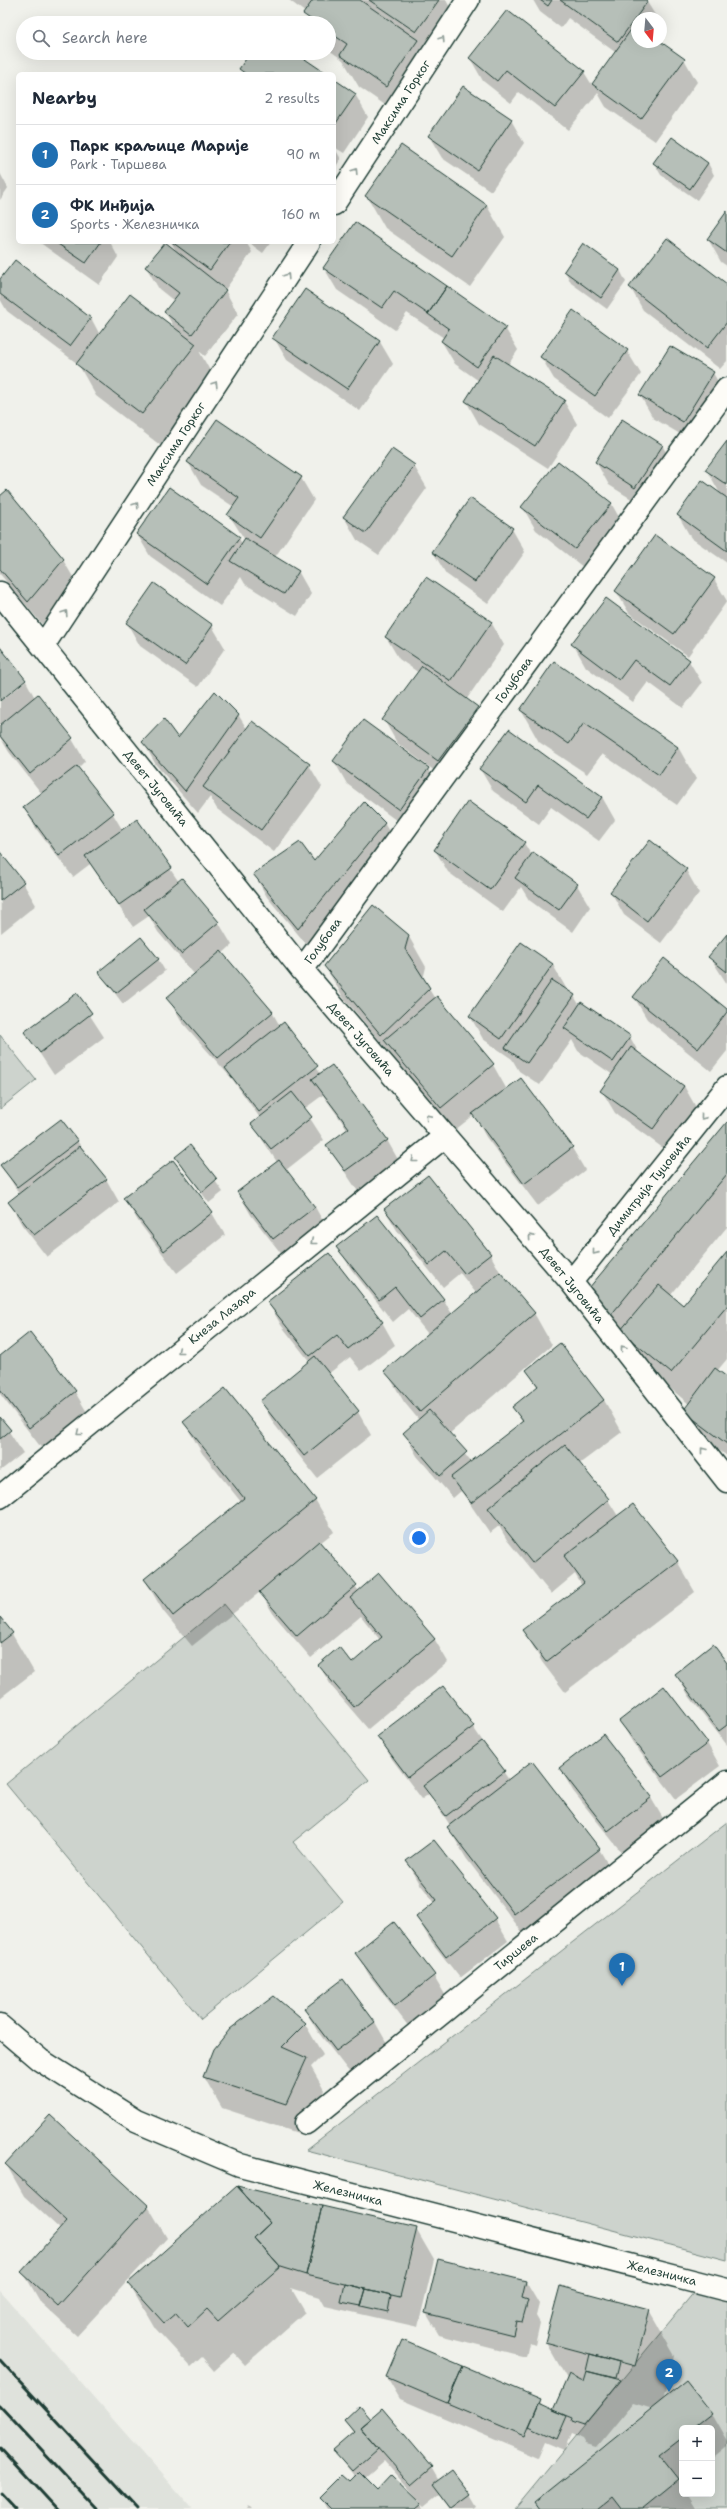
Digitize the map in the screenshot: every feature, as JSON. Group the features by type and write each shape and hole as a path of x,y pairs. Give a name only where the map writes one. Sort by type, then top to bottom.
{"street":[{"name":"Максима Горког","path":"336,201 468,0"},
{"name":"Максима Горког","path":"44,646 308,244"},
{"name":"Голубова","path":"302,970 727,389"},
{"name":"Девет Југовића","path":"0,593 44,646 302,970 571,1282 727,1481"},
{"name":"Димитрија Туцовића","path":"571,1282 727,1087"},
{"name":"Кнеза Лазара","path":"0,1497 445,1136"},
{"name":"Тиршева","path":"306,2123 727,1782"},
{"name":"Железничка","path":"0,2026 40,2060 136,2120 240,2165 727,2290"}],"shaded area":[{"path":"0,1035 36,1080 0,1109"},
{"path":"224,1604 369,1780 293,1842 343,1902 201,2019 6,1784"},
{"path":"727,1822 727,2260 306,2150"},
{"path":"700,2285 727,2292 727,2509 515,2509"},
{"path":"0,2291 192,2509 0,2509"}],"building":[{"path":"313,0 360,0 418,40 386,87 340,55 347,44 336,37 336,16 306,16 303,14"},
{"path":"369,0 439,0 416,32"},
{"path":"540,0 552,0 548,6"},
{"path":"560,0 647,0 648,1 640,12 631,12 631,24 618,42"},
{"path":"507,10 585,71 555,108 506,70 497,81 469,58"},
{"path":"631,30 631,48 667,48 667,46 685,59 641,119 592,84"},
{"path":"245,60 306,60 324,72 243,72 239,69"},
{"path":"336,80 356,94 336,123"},
{"path":"463,86 512,119 477,170 428,136"},
{"path":"672,137 708,163 690,189 653,163"},
{"path":"401,145 487,205 452,256 365,196"},
{"path":"727,211 727,253 707,239"},
{"path":"355,222 447,286 428,314 394,291 382,308 323,268"},
{"path":"667,238 727,284 727,322 707,348 629,287"},
{"path":"583,243 620,270 601,298 564,271"},
{"path":"58,244 100,244 86,263"},
{"path":"163,244 168,244 226,290 192,334 164,312 179,293 145,267"},
{"path":"175,244 229,244 210,270"},
{"path":"15,260 91,318 70,346 0,294 0,279"},
{"path":"447,286 506,327 477,367 441,341 449,329 428,314"},
{"path":"305,289 380,341 347,389 272,338"},
{"path":"130,294 196,344 142,414 76,364"},
{"path":"573,310 628,350 595,396 540,357"},
{"path":"670,346 714,372 683,422 639,395"},
{"path":"494,355 565,400 535,446 465,401"},
{"path":"217,419 302,477 260,538 227,515 239,498 187,462"},
{"path":"622,419 663,445 635,488 595,462"},
{"path":"727,441 727,485 705,470"},
{"path":"392,449 415,465 366,533 343,517"},
{"path":"558,461 612,503 575,549 521,507"},
{"path":"702,480 727,498 727,551 677,515"},
{"path":"169,487 240,537 207,584 136,534"},
{"path":"7,490 64,559 28,602 0,569 0,496"},
{"path":"470,498 513,528 475,582 432,552"},
{"path":"655,535 715,578 674,634 615,591"},
{"path":"245,538 299,571 284,594 230,561"},
{"path":"426,577 492,622 451,681 385,637"},
{"path":"154,583 213,625 185,665 126,623"},
{"path":"606,598 690,660 670,686 634,660 619,680 571,644"},
{"path":"0,647 26,680 0,701"},
{"path":"554,661 678,747 659,775 584,723 569,744 520,710"},
{"path":"422,666 478,707 438,761 382,720"},
{"path":"215,691 239,715 185,791 142,742 164,719 178,738"},
{"path":"38,694 73,738 30,774 0,736 0,725"},
{"path":"363,720 429,768 399,810 333,761"},
{"path":"252,721 310,764 261,830 203,787"},
{"path":"509,729 602,797 586,819 538,785 526,802 479,769"},
{"path":"77,766 114,813 59,856 23,807"},
{"path":"468,801 525,842 490,890 434,850"},
{"path":"364,802 385,823 298,929 253,874 300,842 314,861"},
{"path":"137,819 172,868 119,905 85,856"},
{"path":"650,840 687,869 647,921 610,892"},
{"path":"0,852 24,882 0,901"},
{"path":"533,852 578,884 559,910 515,878"},
{"path":"182,878 219,922 181,954 144,909"},
{"path":"373,905 409,935 405,949 430,988 381,1035 324,966"},
{"path":"727,934 727,972 708,957"},
{"path":"141,937 159,959 116,993 98,972"},
{"path":"521,942 553,964 501,1039 469,1016"},
{"path":"221,951 273,1012 218,1058 166,998"},
{"path":"664,958 727,1009 727,1012 698,1049 633,997"},
{"path":"552,980 575,995 527,1063 505,1048"},
{"path":"77,993 92,1013 40,1053 24,1032"},
{"path":"437,996 494,1064 441,1108 384,1040"},
{"path":"581,1002 631,1036 613,1062 564,1028"},
{"path":"284,1022 318,1066 259,1112 225,1068"},
{"path":"631,1047 684,1086 653,1129 600,1091"},
{"path":"332,1065 388,1140 345,1171 326,1145 349,1128 312,1079"},
{"path":"521,1078 573,1147 524,1184 472,1114"},
{"path":"292,1092 312,1117 271,1149 251,1124"},
{"path":"61,1119 78,1141 17,1187 0,1165"},
{"path":"727,1122 727,1174 610,1316 584,1294"},
{"path":"190,1145 217,1179 202,1192 175,1157"},
{"path":"80,1146 107,1179 34,1235 8,1202"},
{"path":"173,1160 213,1212 164,1251 123,1198"},
{"path":"279,1160 315,1207 273,1239 237,1192"},
{"path":"428,1175 491,1254 465,1274 446,1251 429,1265 384,1209"},
{"path":"377,1215 444,1299 420,1319 395,1287 379,1300 336,1247"},
{"path":"727,1252 727,1306 671,1373 620,1331 659,1285 683,1305"},
{"path":"329,1253 383,1322 348,1349 337,1335 310,1356 267,1302"},
{"path":"500,1272 535,1313 420,1412 384,1371"},
{"path":"30,1332 76,1391 29,1428 0,1390 0,1356"},
{"path":"560,1343 604,1400 471,1503 451,1477 523,1421 512,1407 538,1386 526,1370"},
{"path":"315,1356 359,1411 304,1456 260,1401"},
{"path":"715,1368 727,1377 727,1444 683,1411"},
{"path":"225,1388 316,1500 173,1616 144,1579 244,1498 183,1422"},
{"path":"429,1410 467,1452 440,1476 403,1433"},
{"path":"0,1417 11,1430 0,1439"},
{"path":"565,1445 609,1499 532,1563 488,1508"},
{"path":"633,1504 678,1561 546,1662 522,1630 584,1583 564,1556"},
{"path":"319,1541 357,1585 297,1636 259,1592"},
{"path":"379,1573 435,1639 354,1707 318,1665 339,1647 352,1663 382,1637 350,1598"},
{"path":"0,1617 13,1633 0,1643"},
{"path":"713,1644 727,1663 727,1725 719,1731 675,1674"},
{"path":"443,1686 474,1726 408,1777 377,1736"},
{"path":"664,1686 708,1743 662,1777 619,1721"},
{"path":"603,1734 652,1797 608,1831 559,1768"},
{"path":"482,1741 505,1771 446,1816 423,1786"},
{"path":"532,1761 600,1849 514,1914 447,1827"},
{"path":"434,1840 496,1918 446,1957 416,1917 437,1900 406,1861"},
{"path":"394,1922 435,1975 395,2006 355,1953"},
{"path":"343,1979 375,2022 336,2051 304,2009"},
{"path":"274,1996 306,2023 282,2047 307,2058 286,2104 203,2077 214,2049 230,2029"},
{"path":"50,2115 149,2206 58,2306 21,2272 67,2221 5,2164"},
{"path":"237,2186 270,2223 254,2238 280,2267 218,2321 207,2309 188,2327 176,2313 164,2323 128,2283"},
{"path":"237,2186 322,2206 306,2275 280,2267 254,2238 270,2223"},
{"path":"322,2206 417,2228 400,2297 306,2275"},
{"path":"438,2259 526,2281 522,2298 528,2300 522,2322 516,2321 513,2335 425,2313"},
{"path":"345,2284 366,2289 361,2306 341,2302"},
{"path":"560,2286 650,2310 635,2366 545,2342"},
{"path":"366,2289 391,2295 388,2312 361,2306"},
{"path":"402,2340 463,2366 447,2403 386,2377"},
{"path":"590,2354 619,2362 615,2378 586,2371"},
{"path":"463,2366 541,2399 525,2436 447,2403"},
{"path":"586,2371 621,2380 584,2425 572,2421 573,2418 553,2410 569,2374 583,2381"},
{"path":"686,2381 712,2414 698,2425 679,2425 679,2440 660,2455 679,2479 642,2509 622,2509 612,2496 596,2509 540,2509 535,2502"},
{"path":"539,2403 567,2416 557,2439 529,2426"},
{"path":"359,2406 370,2419 360,2427 378,2448 352,2471 333,2450 354,2432 344,2420"},
{"path":"382,2408 432,2467 411,2485 360,2427"},
{"path":"452,2470 471,2495 452,2509 433,2484"},
{"path":"359,2472 377,2490 391,2475 421,2504 415,2509 331,2509 319,2497 342,2474 350,2481"}],"railway":[{"path":"0,2360 138,2509"},
{"path":"0,2406 96,2509"},
{"path":"0,2447 57,2509"},
{"path":"0,2493 15,2509"}],"place":[{"name":"Парк краљице Марије","path":"622,1986"},
{"name":"ФК Инђија","path":"669,2392"}]}
